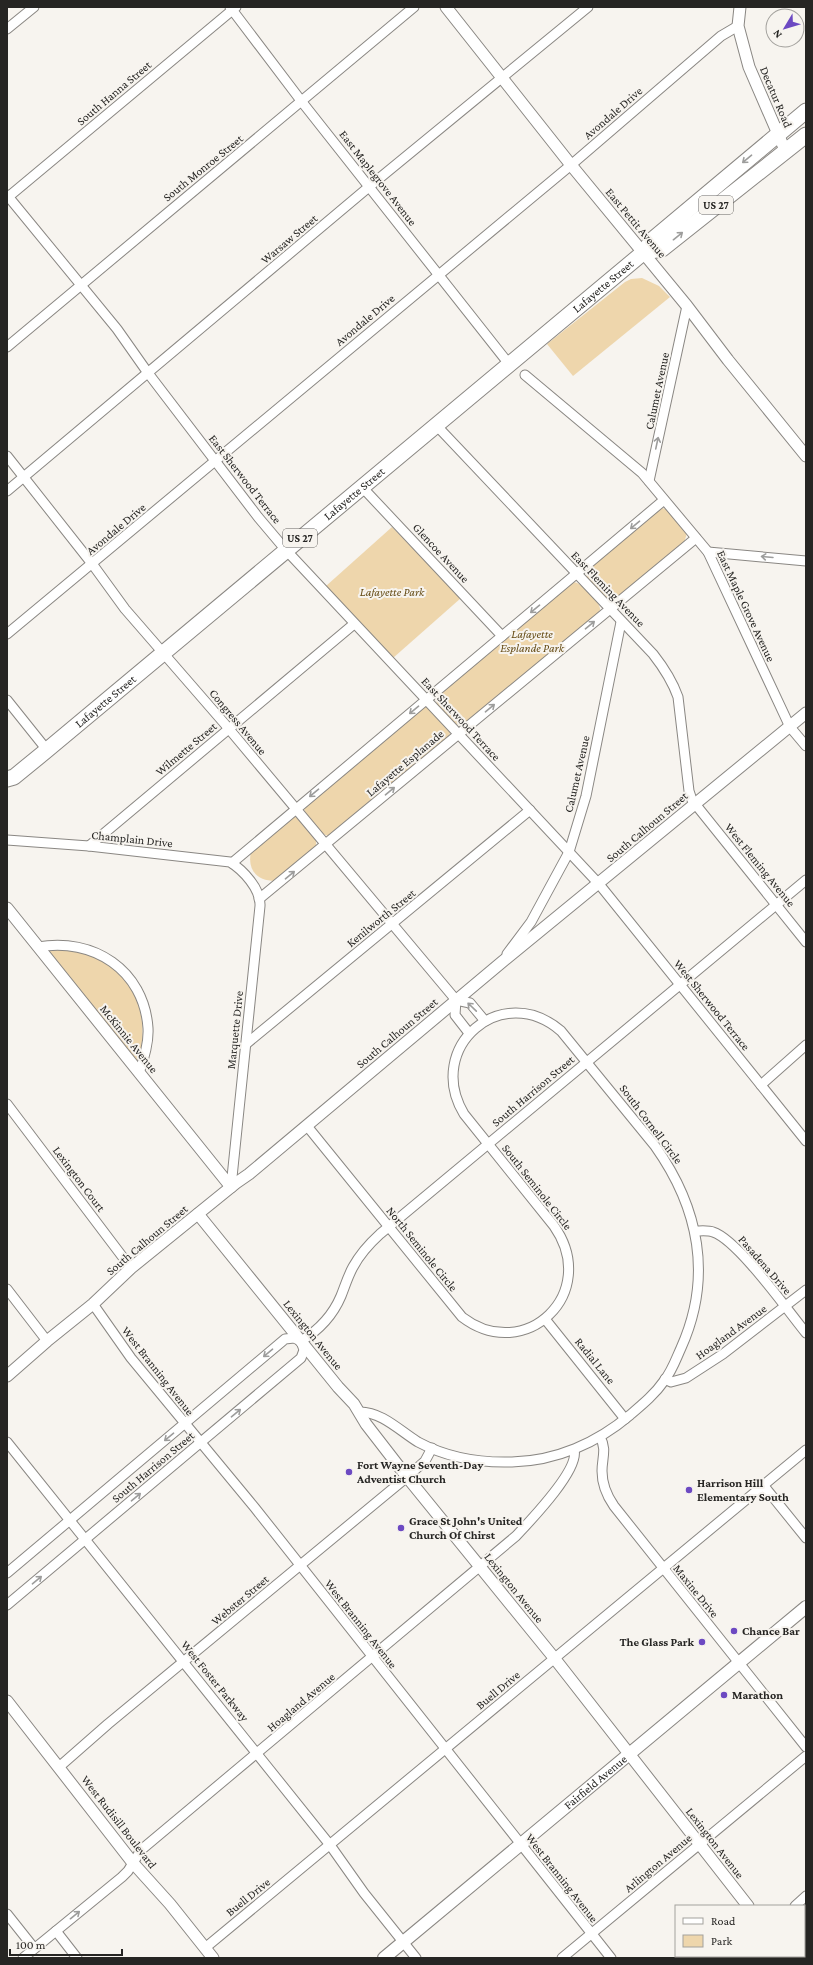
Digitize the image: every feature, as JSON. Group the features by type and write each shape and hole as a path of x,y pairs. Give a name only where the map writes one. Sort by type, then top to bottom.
{"highway":[{"name":"Lafayette Street","path":"9,780 644,252 652,240 806,111"},
{"name":"Lafayette Street","path":"644,252 662,249 785,150 806,135"}],"main road":[{"name":"Fairfield Avenue","path":"384,1958 806,1607"}],"street":[{"path":"7,30 34,7"},
{"name":"South Monroe Street","path":"7,346 302,102 414,7"},
{"name":"East Pettit Avenue","path":"446,7 571,165 644,252 728,360 806,456"},
{"name":"Warsaw Street","path":"7,491 370,186 588,7"},
{"name":"Decatur Road","path":"740,7 738,26 749,67 785,150"},
{"name":"East Maplegrove Avenue","path":"233,8 302,102 370,186 509,364"},
{"name":"South Hanna Street","path":"8,196 233,8"},
{"name":"Avondale Drive","path":"7,634 571,165 721,36 738,26"},
{"name":"East Sherwood Terrace","path":"8,196 82,284 258,517 285,549 599,884"},
{"name":"Calumet Avenue","path":"649,481 687,306"},
{"name":"East Maple Grove Avenue","path":"525,375 642,472 708,552 790,727 806,746"},
{"name":"East Fleming Avenue","path":"436,425 621,622 654,654 673,683 678,697 689,791 694,804"},
{"name":"Congress Avenue","path":"7,456 92,564 125,609 229,729 456,1000"},
{"name":"Glencoe Avenue","path":"362,487 502,636"},
{"path":"259,899 248,879 237,866 232,863 295,808 664,500"},
{"name":"Lafayette Esplanade","path":"259,899 696,538"},
{"path":"708,552 806,561"},
{"name":"Calumet Avenue","path":"502,962 531,922 569,852 586,796 621,622"},
{"name":"Wilmette Street","path":"89,846 354,624"},
{"path":"7,700 46,750"},
{"name":"South Calhoun Street","path":"7,1376 46,1341 93,1304 131,1268 307,1126 456,1000 806,713"},
{"name":"West Fleming Avenue","path":"694,804 806,942"},
{"name":"Kenilworth Street","path":"246,1044 530,810"},
{"name":"Champlain Drive","path":"7,840 89,846 232,863"},
{"name":"South Harrison Street","path":"301,1341 311,1335 331,1315 340,1301 352,1268 360,1256 388,1227 806,880"},
{"name":"West Sherwood Terrace","path":"599,884 806,1140"},
{"name":"Marquette Drive","path":"231,1187 259,899"},
{"name":"McKinnie Avenue","path":"7,908 231,1187"},
{"path":"531,922 540,931"},
{"path":"38,947 54,944 71,945 93,951 116,964 134,983 145,1007 148,1028 144,1059 139,1073"},
{"path":"469,1033 455,1015 456,1000 470,1003 485,1021"},
{"name":"South Cornell Circle","path":"360,1412 372,1413 378,1416 407,1435 432,1448 473,1460 511,1462 536,1459 574,1450 600,1437 625,1419 646,1401 666,1379 685,1340 693,1311 698,1276 695,1232 683,1192 666,1161 562,1031 540,1018 516,1014 499,1016 485,1021 469,1033"},
{"name":"South Seminole Circle","path":"469,1033 457,1057 454,1071 453,1085 460,1108 554,1226 561,1236 567,1250 569,1274 567,1287 559,1304 545,1319"},
{"path":"761,1085 806,1045"},
{"name":"Lexington Court","path":"7,1104 131,1268"},
{"name":"North Seminole Circle","path":"307,1126 451,1304 468,1321 486,1330 508,1332 529,1328 545,1319"},
{"name":"Lexington Avenue","path":"198,1214 360,1412 366,1424 407,1477 555,1659 747,1905"},
{"name":"Pasadena Drive","path":"695,1232 713,1231 728,1240 743,1255 806,1333"},
{"path":"7,1290 46,1341"},
{"name":"Hoagland Avenue","path":"666,1379 671,1382 686,1378 729,1350 806,1290"},
{"name":"West Branning Avenue","path":"93,1304 131,1358 300,1565 611,1958"},
{"name":"Radial Lane","path":"545,1319 625,1419"},
{"name":"South Harrison Street","path":"7,1573 285,1339 294,1338 301,1341 304,1350 301,1358 7,1606"},
{"name":"Maxine Drive","path":"600,1437 604,1448 602,1475 607,1495 614,1506 806,1747"},
{"name":"West Foster Parkway","path":"7,1442 258,1753 330,1845 364,1893 416,1958"},
{"name":"Webster Street","path":"60,1767 108,1724 407,1477 425,1461 432,1448"},
{"name":"Hoagland Avenue","path":"23,1958 122,1877 128,1871 141,1850 373,1658 516,1536 540,1509 571,1466 575,1455 574,1450"},
{"name":"Buell Drive","path":"205,1948 806,1450"},
{"path":"764,1486 806,1538"},
{"name":"West Rudisill Boulevard","path":"9,1707 60,1767 133,1863 170,1904 213,1958"},
{"name":"Arlington Avenue","path":"562,1958 806,1756"},
{"path":"795,1905 806,1896"},
{"path":"7,1914 34,1948"},
{"path":"56,1931 77,1958"}],"green space":[{"path":"642,278 659,286 670,297 573,376 547,344 625,282 631,279"},
{"path":"661,508 667,509 687,533 684,543 616,599 607,599 587,579 586,570"},
{"name":"Lafayette Park","path":"392,527 461,598 393,658 326,586"},
{"name":"Lafayette Esplande Park","path":"572,582 585,588 594,597 600,610 598,614 462,726 454,723 441,710 435,697"},
{"path":"424,706 429,708 449,729 449,738 329,836 317,829 310,821 304,808"},
{"path":"294,816 316,840 316,847 275,881 258,877 252,869 250,858 251,852"},
{"path":"52,948 76,950 97,957 112,966 124,978 133,992 139,1008 142,1025 142,1043 138,1060 134,1061 48,951"}],"place":[{"name":"Fort Wayne Seventh-Day Adventist Church","path":"349,1472"},
{"name":"Harrison Hill Elementary South","path":"689,1490"},
{"name":"Grace St John's United Church Of Chirst","path":"401,1528"},
{"name":"Chance Bar","path":"734,1631"},
{"name":"The Glass Park","path":"702,1642"},
{"name":"Marathon","path":"724,1695"}]}
